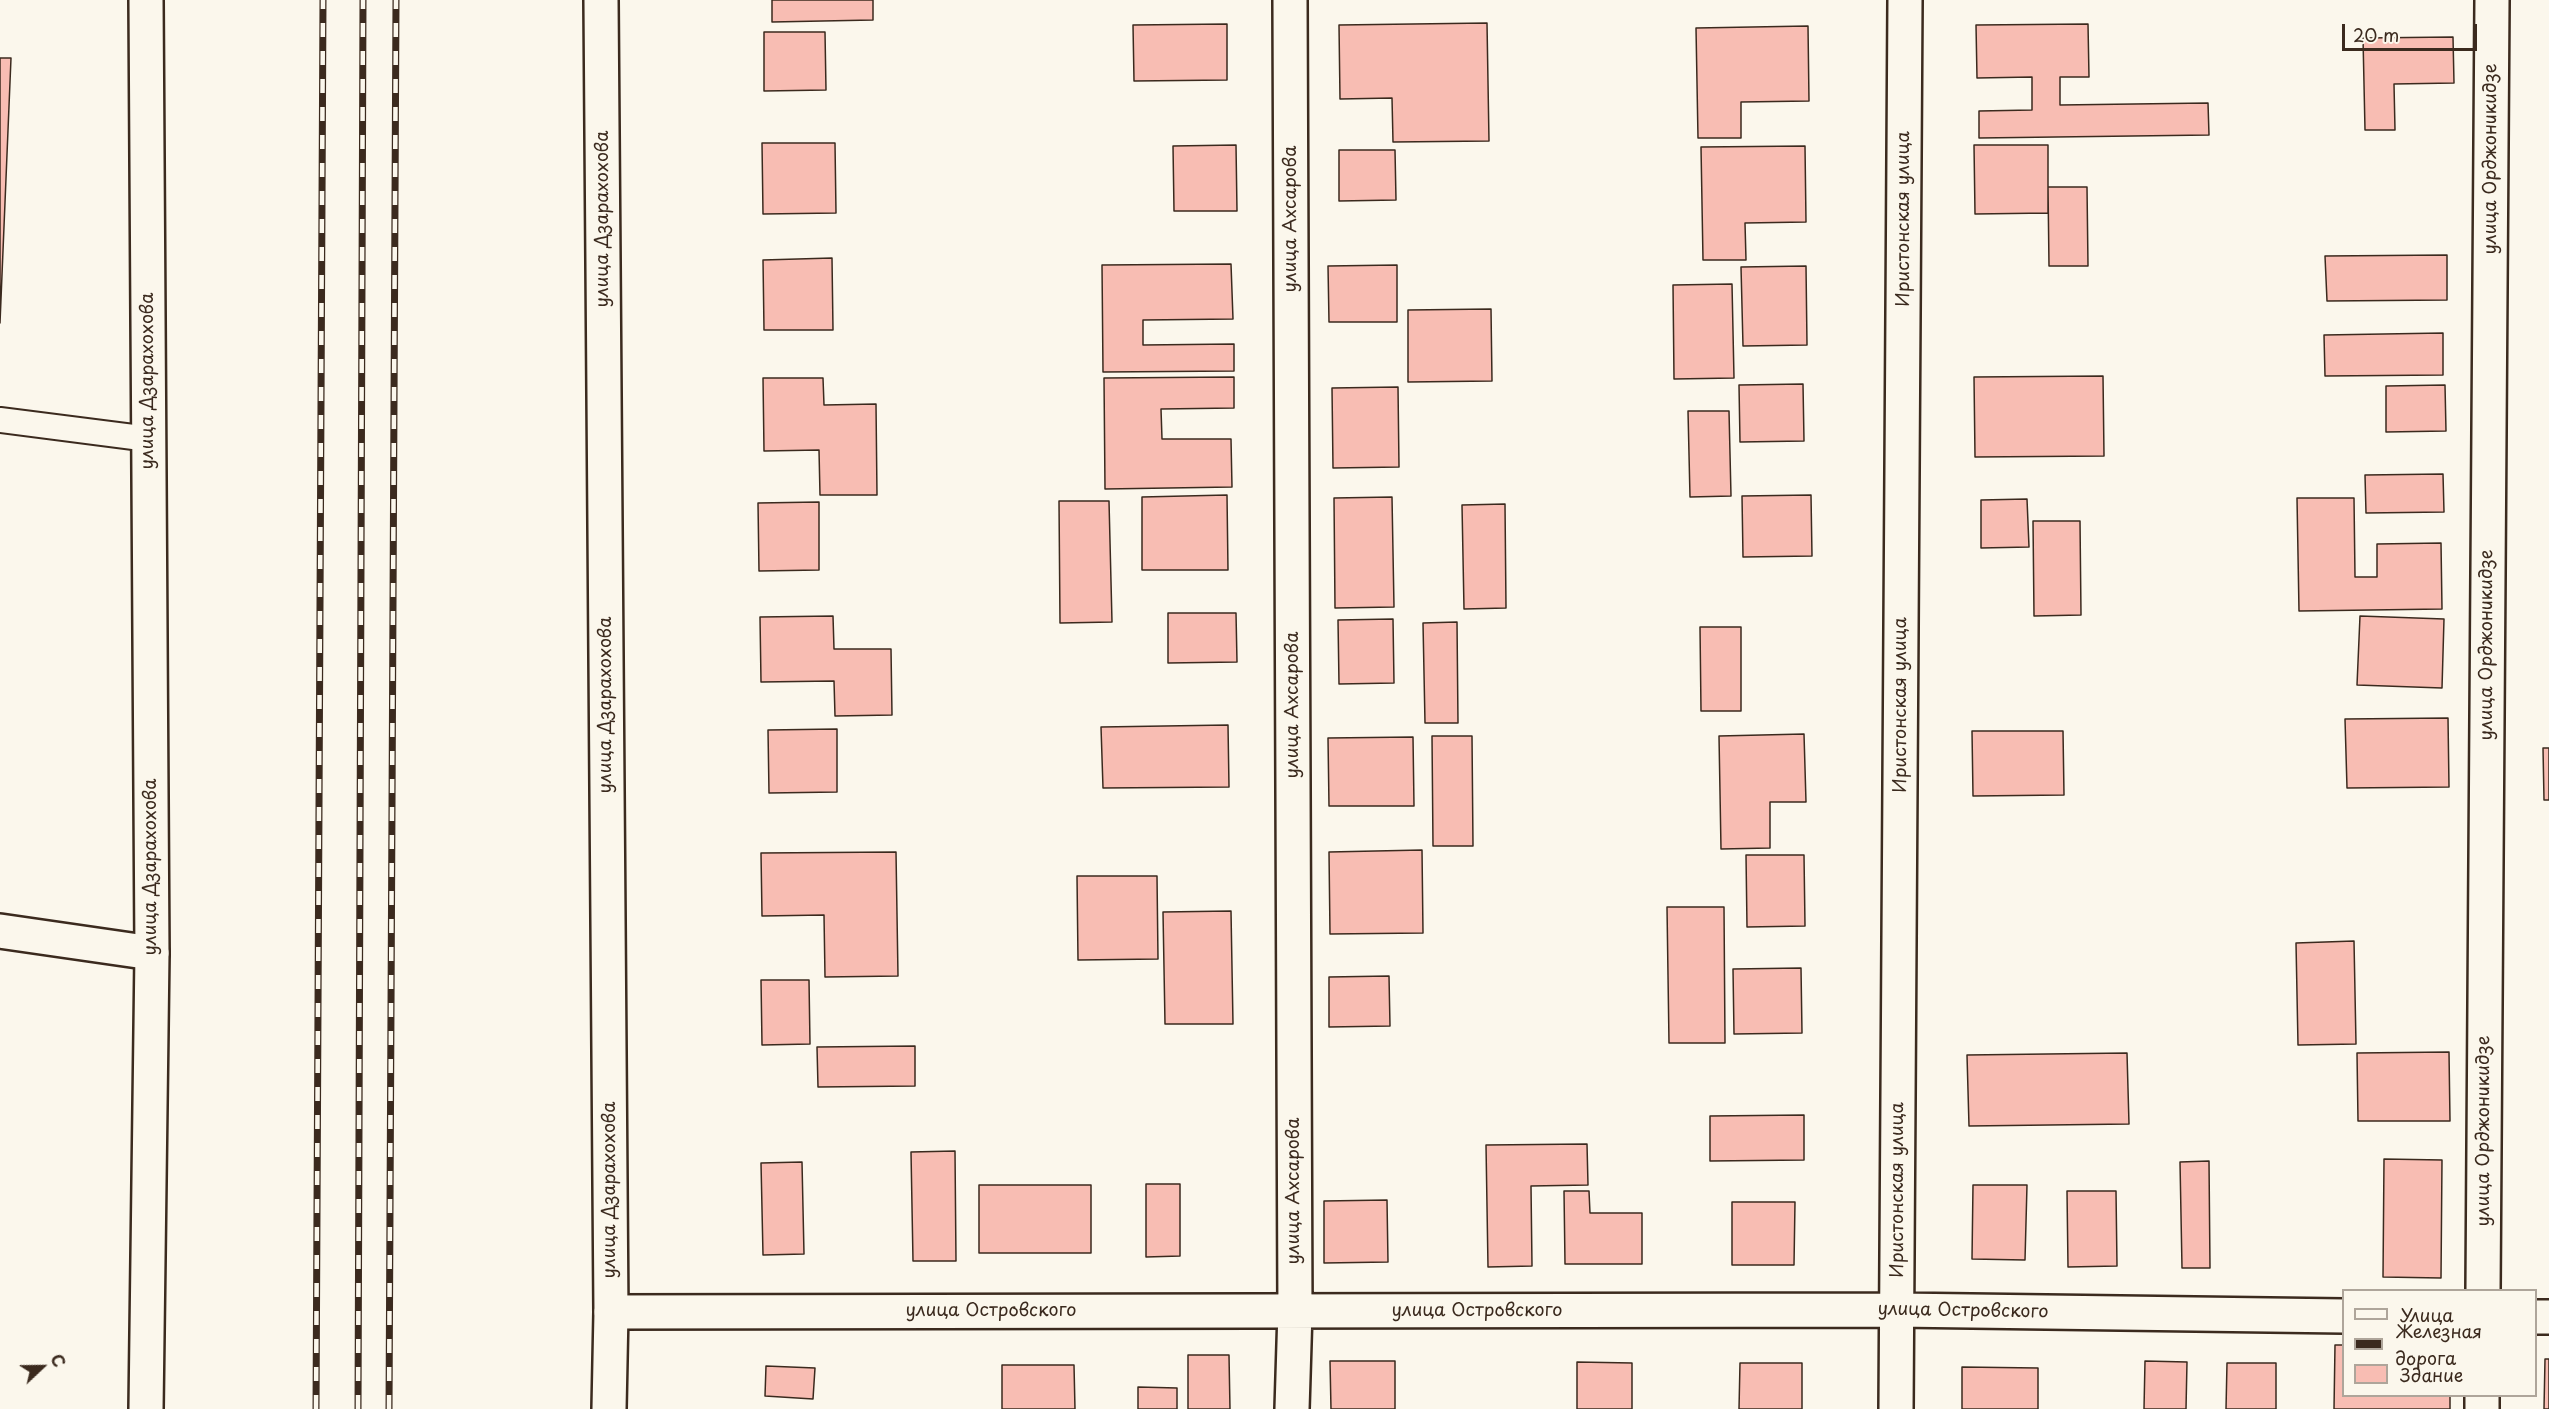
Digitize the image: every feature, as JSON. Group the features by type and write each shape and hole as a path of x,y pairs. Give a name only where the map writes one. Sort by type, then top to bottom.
{"street":[{"name":"улица Дзарахохова","path":"146,0 152,953 146,1409"},
{"name":"улица Дзарахохова","path":"601,0 611,1312 609,1409"},
{"name":"улица Ахсарова","path":"1290,0 1295,1311 1292,1409"},
{"name":"Иристонская улица","path":"1896,1409 1905,0"},
{"name":"улица Орджоникидзе","path":"2483,1289 2492,0"},
{"path":"0,931 152,953"},
{"name":"улица Островского","path":"611,1312 1897,1310 2342,1316"}],"lane":[{"path":"0,420 149,439"}],"building":[{"path":"772,0 873,0 873,20 772,22"},
{"path":"1487,23 1489,141 1393,142 1392,98 1340,99 1339,25"},
{"path":"1227,24 1227,80 1134,81 1133,25"},
{"path":"2088,24 2089,77 2060,77 2060,105 2208,103 2209,135 1979,138 1979,111 2032,110 2032,77 1977,78 1976,25"},
{"path":"1808,26 1809,101 1741,102 1741,138 1698,138 1696,28"},
{"path":"764,32 825,32 826,90 764,91"},
{"path":"2453,37 2454,83 2394,84 2395,130 2365,130 2363,38"},
{"path":"0,58 11,58 0,323"},
{"path":"762,143 835,143 836,213 763,214"},
{"path":"1236,145 1237,211 1174,211 1173,146"},
{"path":"1974,145 2048,145 2048,213 1975,214"},
{"path":"1805,146 1806,222 1745,223 1746,260 1703,260 1701,147"},
{"path":"1339,150 1395,150 1396,200 1339,201"},
{"path":"2048,187 2087,187 2088,266 2049,266"},
{"path":"2447,255 2447,300 2327,301 2325,256"},
{"path":"832,258 833,330 764,330 763,260"},
{"path":"1231,264 1233,319 1143,320 1143,345 1234,344 1234,371 1103,372 1102,265"},
{"path":"1397,265 1397,322 1329,322 1328,266"},
{"path":"1806,266 1807,345 1743,346 1741,267"},
{"path":"1732,284 1734,378 1674,379 1673,285"},
{"path":"1491,309 1492,381 1408,382 1408,310"},
{"path":"2443,333 2443,375 2325,376 2324,335"},
{"path":"2103,376 2104,456 1975,457 1974,377"},
{"path":"1234,377 1234,408 1161,409 1162,439 1231,439 1232,487 1105,489 1104,378"},
{"path":"763,378 823,378 824,405 876,404 877,495 820,495 819,450 764,451"},
{"path":"1803,384 1804,441 1740,442 1739,385"},
{"path":"2445,385 2446,431 2386,432 2386,386"},
{"path":"1398,387 1399,467 1333,468 1332,388"},
{"path":"1688,411 1729,411 1731,496 1690,497"},
{"path":"2443,474 2444,512 2366,513 2365,475"},
{"path":"1227,495 1228,570 1142,570 1142,497"},
{"path":"1811,495 1812,556 1743,557 1742,496"},
{"path":"1392,497 1394,607 1335,608 1334,498"},
{"path":"2297,498 2354,498 2355,577 2377,577 2377,544 2441,543 2442,609 2299,611"},
{"path":"2027,499 2029,547 1981,548 1981,500"},
{"path":"1059,501 1109,501 1112,622 1060,623"},
{"path":"819,502 819,570 759,571 758,503"},
{"path":"1505,504 1506,608 1464,609 1462,505"},
{"path":"2033,521 2080,521 2081,615 2034,616"},
{"path":"1168,613 1236,613 1237,662 1168,663"},
{"path":"833,616 834,649 891,649 892,715 835,716 834,681 761,682 760,617"},
{"path":"2360,616 2444,619 2442,688 2357,685"},
{"path":"1393,619 1394,683 1339,684 1338,620"},
{"path":"1457,622 1458,723 1425,723 1423,623"},
{"path":"1700,627 1741,627 1741,711 1701,711"},
{"path":"2448,718 2449,787 2347,788 2345,719"},
{"path":"1228,725 1229,787 1103,788 1101,727"},
{"path":"837,729 837,792 769,793 768,730"},
{"path":"1972,731 2063,731 2064,795 1973,796"},
{"path":"1804,734 1806,802 1770,802 1770,848 1721,849 1719,736"},
{"path":"1432,736 1472,736 1473,846 1433,846"},
{"path":"1413,737 1414,806 1329,806 1328,738"},
{"path":"2543,748 2549,748 2549,800 2544,800"},
{"path":"1422,850 1423,933 1330,934 1329,852"},
{"path":"896,852 898,976 825,977 824,915 762,916 761,853"},
{"path":"1746,855 1804,855 1805,926 1747,927"},
{"path":"1077,876 1157,876 1158,959 1078,960"},
{"path":"1667,907 1724,907 1725,1043 1669,1043"},
{"path":"1231,911 1233,1024 1165,1024 1163,912"},
{"path":"2354,941 2356,1044 2298,1045 2296,943"},
{"path":"1801,968 1802,1033 1734,1034 1733,969"},
{"path":"1389,976 1390,1026 1329,1027 1329,977"},
{"path":"761,980 809,980 810,1044 762,1045"},
{"path":"915,1046 915,1086 818,1087 817,1047"},
{"path":"2449,1052 2450,1121 2358,1121 2357,1053"},
{"path":"2127,1053 2129,1124 1969,1126 1967,1055"},
{"path":"1804,1115 1804,1160 1710,1161 1710,1116"},
{"path":"1587,1144 1588,1185 1531,1186 1532,1266 1488,1267 1486,1145"},
{"path":"955,1151 956,1261 913,1261 911,1152"},
{"path":"2384,1159 2442,1160 2441,1278 2383,1277"},
{"path":"2209,1161 2210,1268 2182,1268 2180,1162"},
{"path":"802,1162 804,1254 763,1255 761,1163"},
{"path":"1146,1184 1180,1184 1180,1256 1146,1257"},
{"path":"979,1185 1091,1185 1091,1253 979,1253"},
{"path":"1973,1185 2027,1185 2025,1260 1972,1259"},
{"path":"1564,1191 1589,1191 1590,1213 1642,1213 1642,1264 1565,1264"},
{"path":"2067,1191 2116,1191 2117,1266 2068,1267"},
{"path":"1387,1200 1388,1262 1324,1263 1324,1201"},
{"path":"1732,1202 1795,1202 1794,1265 1732,1265"},
{"path":"2335,1345 2342,1345 2342,1397 2450,1397 2450,1409 2334,1409"},
{"path":"1188,1355 1229,1355 1230,1409 1188,1409"},
{"path":"2545,1359 2549,1359 2549,1409 2544,1409"},
{"path":"1330,1361 1395,1361 1395,1409 1331,1409"},
{"path":"2145,1361 2187,1362 2186,1409 2144,1409"},
{"path":"1577,1362 1632,1363 1632,1409 1577,1409"},
{"path":"1740,1363 1802,1363 1802,1409 1739,1409"},
{"path":"2227,1363 2276,1363 2276,1409 2226,1409"},
{"path":"1002,1365 1074,1365 1075,1409 1002,1409"},
{"path":"766,1366 815,1368 813,1399 765,1396"},
{"path":"1962,1367 2038,1368 2038,1409 1962,1409"},
{"path":"1138,1387 1177,1388 1177,1409 1138,1409"}],"railway":[{"path":"316,1409 323,0"},
{"path":"358,1409 363,0"},
{"path":"389,1409 396,0"}]}
